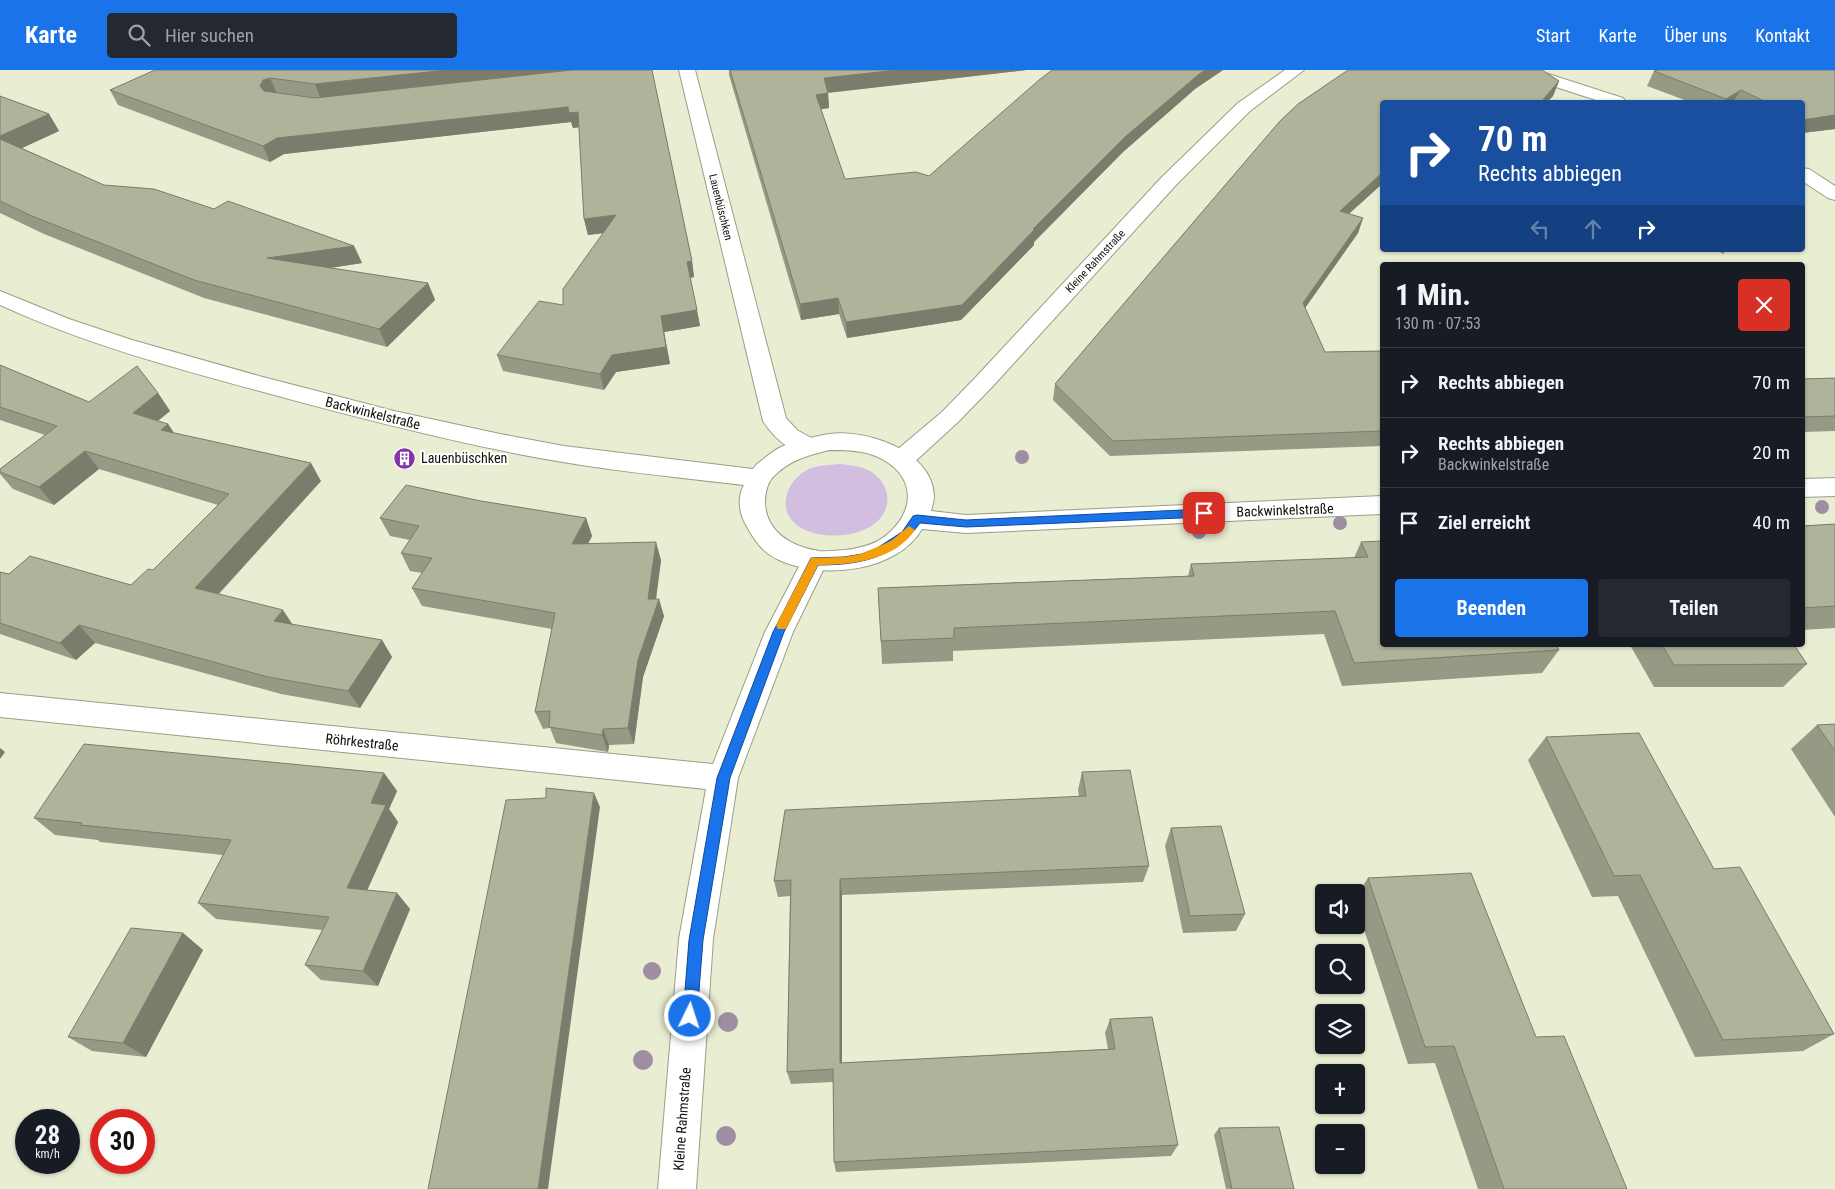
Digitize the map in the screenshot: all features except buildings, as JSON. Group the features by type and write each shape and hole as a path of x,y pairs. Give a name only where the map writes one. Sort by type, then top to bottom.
{"street":[{"name":"Lauenbüschken","path":"687,70 775,421 789,436 807,446"},
{"name":"Kleine Rahmstraße","path":"901,460 950,417 984,382 1169,181 1244,107 1296,70"},
{"path":"1519,70 1611,100"},
{"path":"1805,175 1835,194"},
{"name":"Backwinkelstraße","path":"0,297 38,315 149,354 363,411 536,449 659,467 759,478"},
{"path":"830,442 857,442 876,447 901,460 912,471 920,485 922,501 917,519 906,534 881,551 863,558 844,561 815,560 784,551 761,532 754,523 750,500 753,489 759,478 772,464 784,455 807,446 830,442"},
{"path":"1805,488 1835,487"},
{"name":"Backwinkelstraße","path":"917,519 966,524 1380,505"},
{"name":"Kleine Rahmstraße","path":"676,1189 696,940 723,778 779,632 815,560"},
{"name":"Röhrkestraße","path":"0,705 723,778"}],"shaded area":[{"path":"840,464 866,469 883,483 886,489 887,503 882,516 875,524 865,529 842,535 818,534 798,526 787,512 786,496 789,488 800,475 811,468"}],"slow traffic":[{"path":"782,625 815,560 844,561 863,558 895,543 909,530"}],"place":[{"name":"Lauenbüschken","path":"405,458"}],"route":[{"path":"690,1016 696,940 723,778 779,632 815,560 844,561 863,558 881,551 906,534 917,519 966,524 1204,513"}]}
